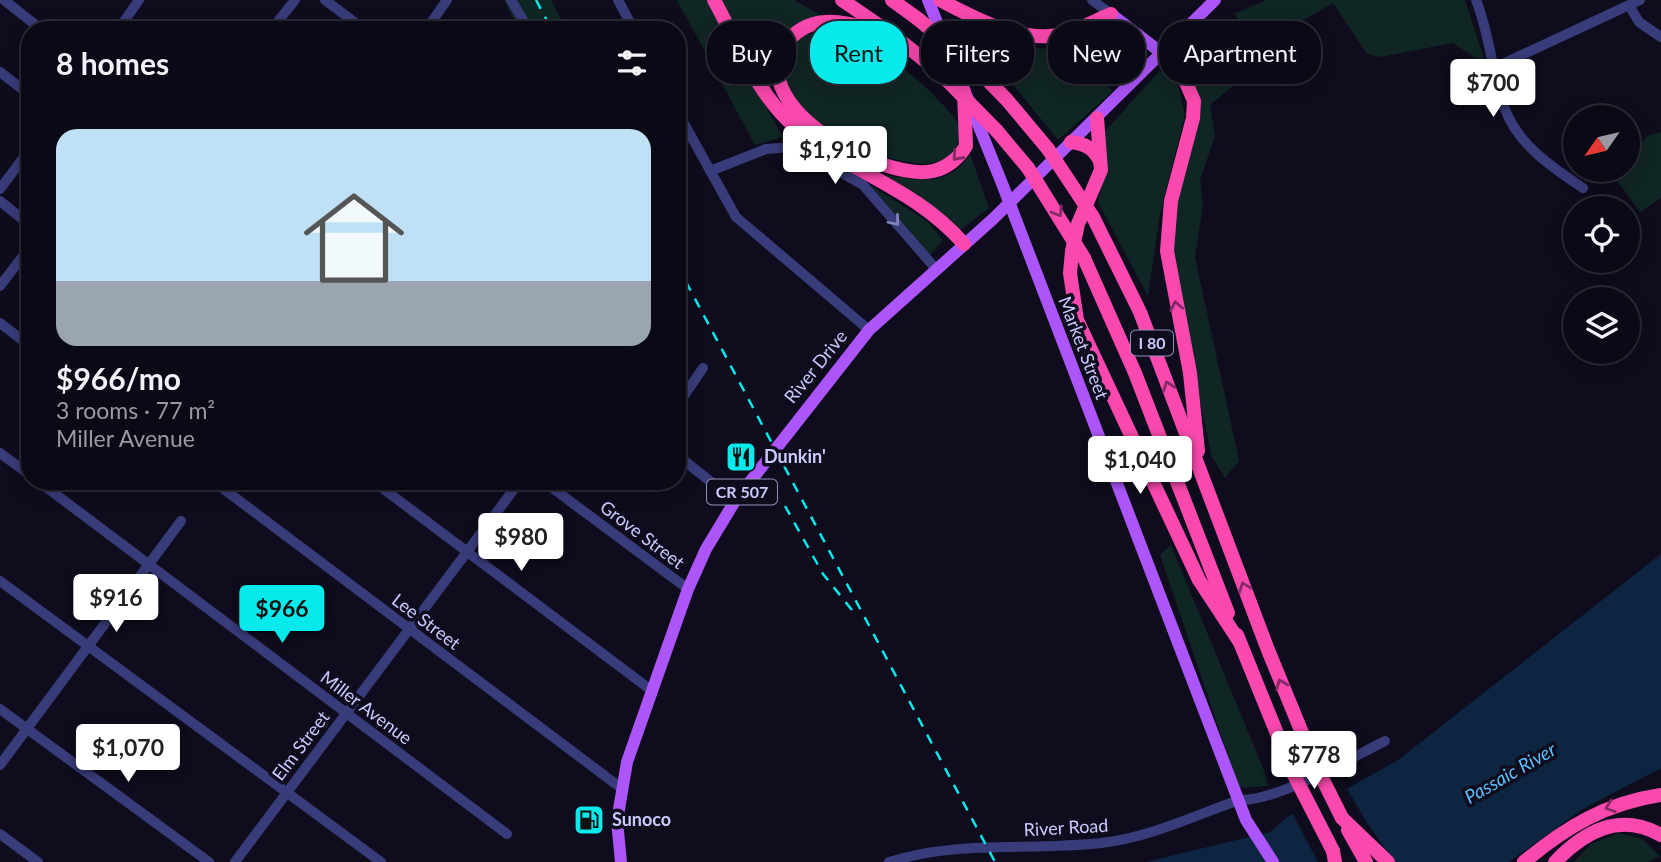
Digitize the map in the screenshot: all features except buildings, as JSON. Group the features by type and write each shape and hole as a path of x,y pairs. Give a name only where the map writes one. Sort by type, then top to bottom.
{"highway":[{"path":"714,0 760,84 792,124 811,139 927,208 964,244"},
{"name":"I 80","path":"842,0 873,21"},
{"name":"I 80","path":"892,0 970,62 1007,100 1048,149 1093,217 1140,312 1213,508 1314,762 1366,862"},
{"path":"943,2 992,24 1034,36 1066,32 1111,14"},
{"path":"810,26 789,39 778,61 779,85 785,99 819,131 852,150 893,166 924,172 948,165 966,146 964,91"},
{"name":"I 80","path":"907,46 939,72 997,131 1028,168 1084,258 1135,373 1293,773 1335,858"},
{"path":"1187,84 1194,101 1193,118 1171,201 1167,251 1190,373 1200,473"},
{"path":"1097,118 1101,170 1078,224 1070,273 1072,297 1086,343 1199,580 1239,641"},
{"path":"1071,142 1085,144 1094,150 1100,160 1101,170"},
{"path":"1524,862 1564,832 1599,811 1623,802 1661,795"},
{"path":"1342,818 1388,862"},
{"path":"1555,862 1579,839 1620,823 1634,824 1661,835"},
{"path":"1539,862 1564,832"},
{"path":"1566,862 1590,834"}],"main road":[{"name":"Market Street","path":"928,0 1239,800 1250,827 1273,862"},
{"name":"River Drive","path":"1195,21 1215,0"},
{"path":"1111,14 1159,51"},
{"name":"River Drive","path":"621,862 617,821 621,788 651,690 688,589 706,549 736,501 869,330 1009,203 1159,58"}],"street":[{"path":"4,0 31,21"},
{"path":"124,21 139,0"},
{"path":"278,21 295,0"},
{"path":"325,0 353,21"},
{"path":"432,21 447,0"},
{"path":"512,0 524,21"},
{"path":"618,0 629,21"},
{"path":"1092,0 1111,14"},
{"path":"1476,0 1505,109 1520,135 1534,151 1583,188"},
{"path":"1494,68 1630,7 1640,0"},
{"path":"1630,7 1639,22 1661,37"},
{"path":"0,72 21,88"},
{"path":"686,127 736,217 869,330"},
{"path":"710,171 766,149 792,147 803,151 863,185 936,269"},
{"path":"0,189 21,161"},
{"path":"0,201 21,218"},
{"path":"0,286 21,259"},
{"path":"0,323 21,338"},
{"path":"686,393 703,368"},
{"path":"0,453 21,468"},
{"path":"686,462 736,501"},
{"name":"Miller Avenue","path":"50,490 507,834"},
{"name":"Lee Street","path":"224,490 621,788"},
{"path":"385,490 651,690"},
{"name":"Elm Street","path":"235,862 513,490"},
{"name":"Grove Street","path":"555,490 688,589"},
{"path":"0,765 181,521"},
{"path":"0,581 382,862"},
{"path":"0,709 209,862"},
{"name":"River Road","path":"889,862 954,849 1114,842 1239,800 1250,801 1276,792 1385,741"},
{"path":"0,834 38,862"}],"green space":[{"path":"504,0 551,0 562,21 514,21"},
{"path":"677,0 706,0 718,21 707,21 707,56"},
{"path":"718,0 794,0 824,17 806,21 796,27 796,21 730,21"},
{"path":"1266,0 1465,0 1486,65 1453,43 1380,57 1367,54 1333,3 1302,21 1240,21 1234,14"},
{"path":"810,34 810,84 907,84 907,72 962,127 954,151 941,161 920,163 893,159 834,135 808,117 790,97 785,84 796,84 796,40"},
{"path":"1048,48 1048,84 1106,84 1113,91 1058,140 1012,84 1034,84 1034,49"},
{"path":"1159,71 1159,84 1178,85 1185,115 1160,214 1148,296 1098,202 1104,176 1103,134"},
{"path":"722,84 753,84 783,137 755,145"},
{"path":"766,84 770,84 774,99"},
{"path":"1192,84 1235,84 1210,105 1215,136 1200,180 1203,206 1195,257 1239,461 1225,478 1212,457 1173,276 1171,238 1196,92"},
{"path":"1661,132 1661,198 1640,212 1640,196 1628,196 1618,182 1640,182 1640,146 1647,136"},
{"path":"970,154 989,208 960,230 920,196 885,175 921,180 943,177 962,165"},
{"path":"870,185 927,221 943,240 930,255"},
{"path":"1171,545 1268,786 1239,788 1160,555"},
{"path":"1619,833 1642,839 1660,856 1648,862 1574,862 1591,844"}],"water":[{"name":"Passaic River","path":"1661,554 1661,768 1581,810 1509,862 1145,862 1270,832 1288,816 1331,798 1398,760"}],"pier":[{"path":"1345,785 1367,823 1395,862 1318,862 1291,811"}],"railway":[{"path":"536,0 547,21"},
{"path":"686,282 995,862"},
{"path":"785,506 823,574 856,615"}],"place":[{"name":"Dunkin'","path":"741,457"},
{"name":"Sunoco","path":"589,820"}]}
